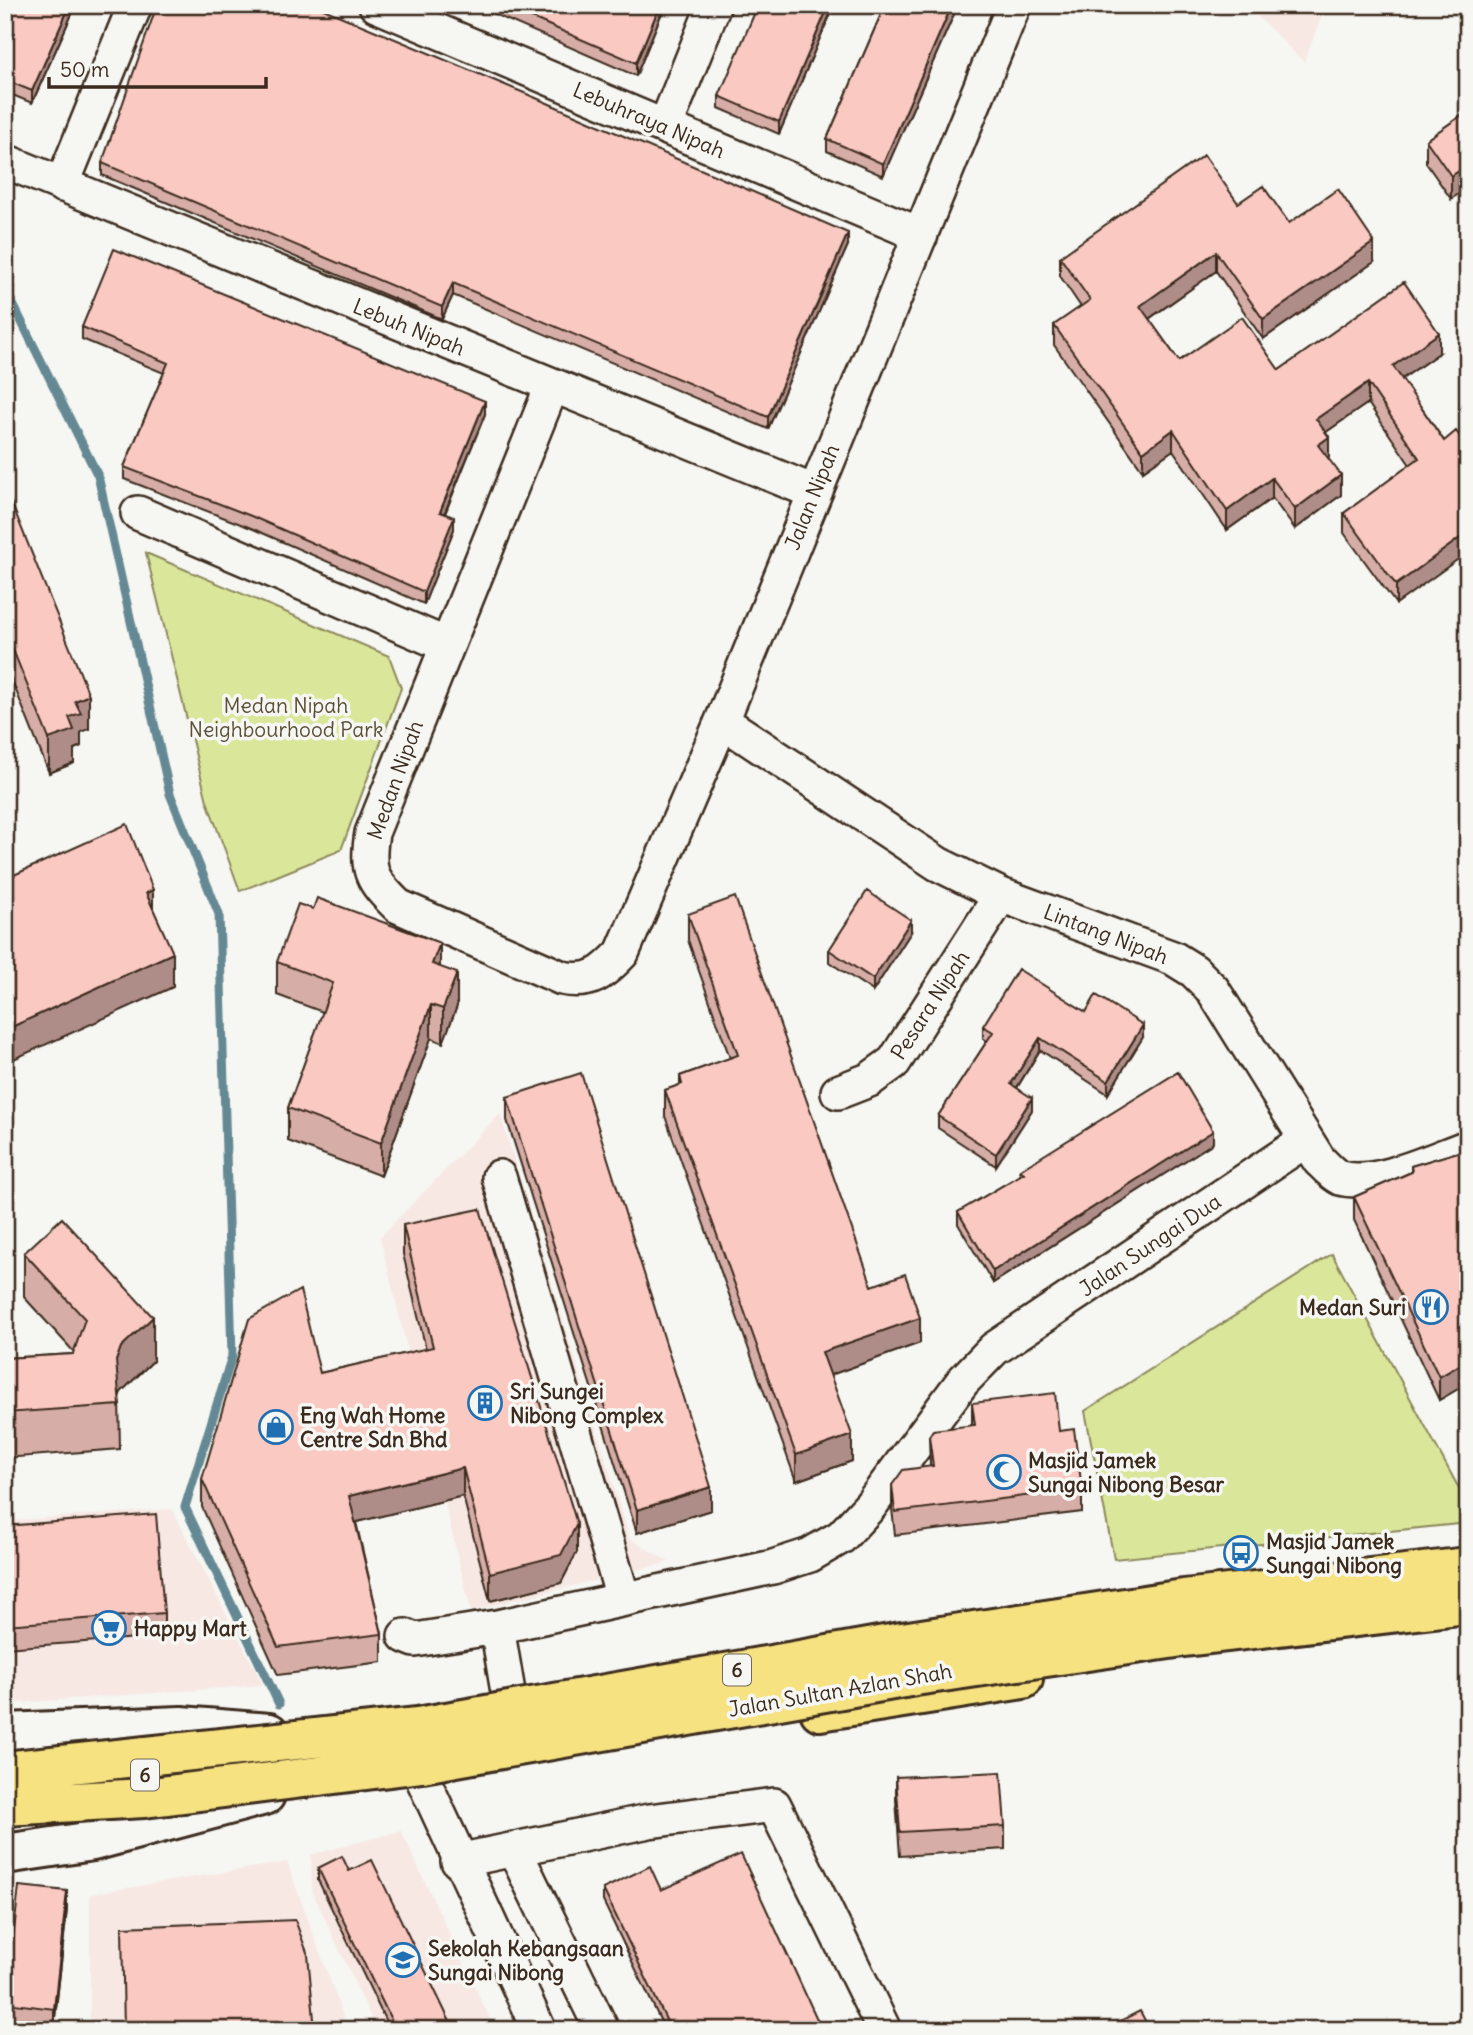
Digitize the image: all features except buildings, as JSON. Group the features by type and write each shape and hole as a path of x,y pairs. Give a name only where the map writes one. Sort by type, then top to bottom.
{"main road":[{"name":"6","path":"5,1787 164,1773 279,1734 410,1717 916,1625 1468,1553"},
{"name":"Jalan Sultan Azlan Shah","path":"5,1771 418,1727 902,1642 1157,1603 1468,1567"},
{"name":"Jalan Sultan Azlan Shah","path":"5,1804 144,1798 422,1763 915,1676 1175,1638 1468,1604"},
{"name":"Jalan Sultan Azlan Shah","path":"5,1804 162,1788 284,1790 422,1777 1184,1652 1468,1619"},
{"name":"6","path":"5,1733 181,1726 279,1734"},
{"name":"Jalan Sultan Azlan Shah","path":"5,1854 93,1841 284,1790"}],"street":[{"path":"62,185 135,5"},
{"name":"Lebuhraya Nipah","path":"376,5 423,14 665,127 920,235"},
{"path":"665,127 714,5"},
{"name":"Jalan Nipah","path":"594,978 622,953 722,721 1014,5"},
{"name":"Lebuh Nipah","path":"5,161 814,492"},
{"name":"Medan Nipah","path":"552,386 372,833 369,872 381,890 398,906 562,978 578,982 594,978"},
{"path":"138,513 447,645"},
{"name":"Lintang Nipah","path":"722,721 938,864 1001,895 1149,947 1194,971 1213,990 1319,1160 1338,1177 1361,1180 1384,1176 1468,1147"},
{"name":"Pesara Nipah","path":"838,1092 877,1077 894,1062 1001,895"},
{"name":"Jalan Sungai Dua","path":"405,1636 415,1640 497,1628 623,1598 774,1567 810,1555 841,1537 870,1506 963,1381 995,1349 1306,1140"},
{"path":"499,1177 623,1598"},
{"path":"497,1628 509,1698"},
{"path":"422,1777 458,1861 539,2030"},
{"path":"458,1861 649,1821 774,1805 884,2030"},
{"path":"514,1849 602,2030"}],"shaded area":[{"path":"1246,5 1326,5 1304,62"},
{"path":"500,1114 630,1539 669,1562 471,1611 380,1237"},
{"path":"172,1509 263,1685 5,1704 5,1521"},
{"name":"Sekolah Kebangsaan Sungai Nibong","path":"401,1831 495,2030 377,2030 312,1891 311,1855"},
{"path":"287,1862 348,2030 90,2030 90,1894"}],"green space":[{"name":"Medan Nipah Neighbourhood Park","path":"146,553 389,656 401,688 341,850 240,891 207,801"},
{"path":"1332,1254 1468,1505 1468,1523 1114,1559 1085,1411"}],"waterway":[{"path":"5,288 98,476 170,794 219,914 232,1356 185,1507 279,1704"}],"place":[{"name":"Medan Suri","path":"1431,1307"},
{"name":"Sri Sungei Nibong Complex","path":"485,1403"},
{"name":"Eng Wah Home Centre Sdn Bhd","path":"276,1427"},
{"name":"Masjid Jamek Sungai Nibong Besar","path":"1004,1472"},
{"name":"Masjid Jamek Sungai Nibong","path":"1241,1553"},
{"name":"Happy Mart","path":"109,1628"},
{"name":"Sekolah Kebangsaan Sungai Nibong","path":"403,1960"}]}
